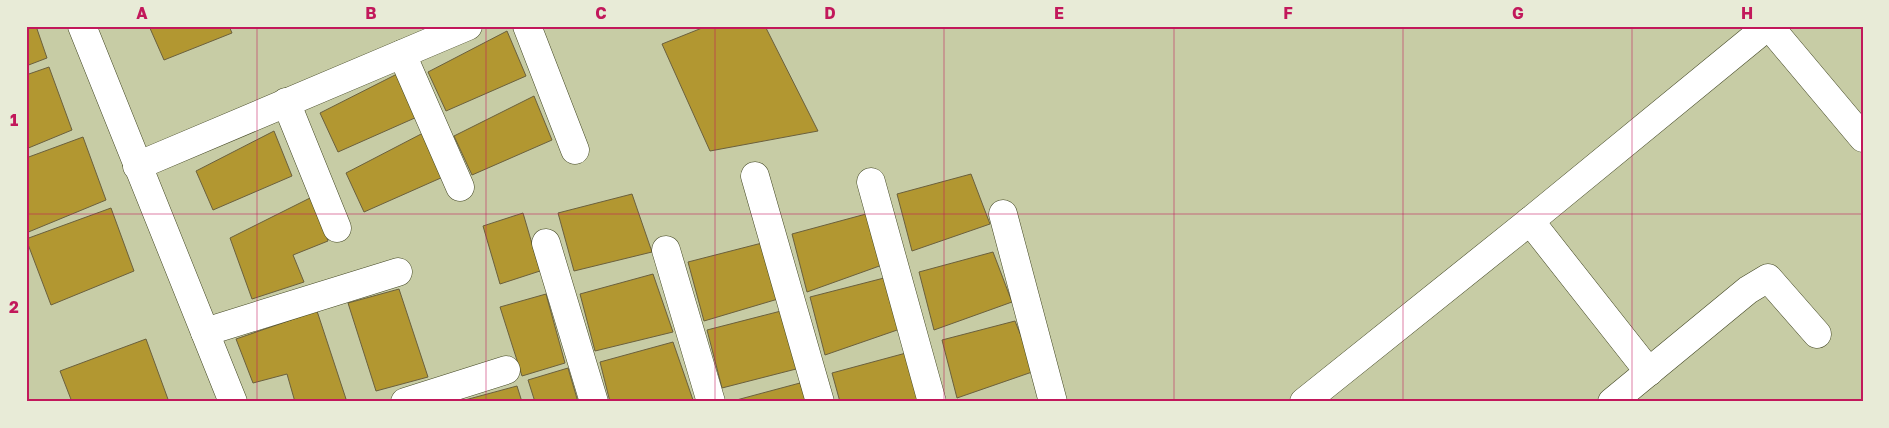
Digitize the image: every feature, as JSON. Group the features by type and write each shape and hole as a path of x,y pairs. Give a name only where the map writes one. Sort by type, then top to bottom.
{"street":[{"path":"82,26 233,402"},
{"path":"137,166 468,26"},
{"path":"527,26 575,150"},
{"path":"1304,402 1769,26 1863,138"},
{"path":"402,54 460,187"},
{"path":"286,102 337,228"},
{"path":"755,176 820,402"},
{"path":"872,182 932,402"},
{"path":"1003,214 1053,402"},
{"path":"1530,221 1649,372"},
{"path":"546,243 594,402"},
{"path":"666,250 711,402"},
{"path":"205,332 398,272"},
{"path":"1612,402 1748,290 1768,278 1817,334"},
{"path":"405,402 506,370"}],"building":[{"path":"26,26 36,26 47,58 26,66"},
{"path":"149,26 229,26 232,33 164,60"},
{"path":"707,26 765,26 818,131 710,151 662,44"},
{"path":"507,31 526,76 446,111 428,72"},
{"path":"49,67 72,130 26,149 26,75"},
{"path":"399,73 417,117 338,152 320,113"},
{"path":"534,96 552,140 472,175 454,136"},
{"path":"274,131 292,176 213,210 196,171"},
{"path":"425,132 443,177 364,212 346,173"},
{"path":"83,137 106,200 26,233 26,158"},
{"path":"971,174 990,224 912,251 897,194"},
{"path":"632,194 652,252 574,271 558,213"},
{"path":"312,197 328,241 293,255 304,282 252,299 230,238"},
{"path":"111,208 134,271 51,305 26,239"},
{"path":"523,213 540,271 500,284 483,226"},
{"path":"866,214 885,264 807,292 792,234"},
{"path":"762,243 778,299 704,321 688,262"},
{"path":"993,252 1012,302 934,330 919,272"},
{"path":"653,274 673,332 595,351 580,294"},
{"path":"884,278 903,328 825,355 810,297"},
{"path":"399,289 428,377 376,391 348,303"},
{"path":"546,294 565,363 522,376 500,307"},
{"path":"317,311 346,399 337,402 295,402 287,374 253,383 236,339"},
{"path":"781,311 800,368 722,388 707,330"},
{"path":"1015,321 1035,371 957,398 942,340"},
{"path":"146,339 169,402 72,402 60,371"},
{"path":"673,342 693,400 610,402 600,362"},
{"path":"906,353 925,402 840,402 832,373"},
{"path":"568,368 578,402 535,402 528,380"},
{"path":"800,383 807,402 729,402"},
{"path":"517,386 522,402 466,402 465,400"}]}
